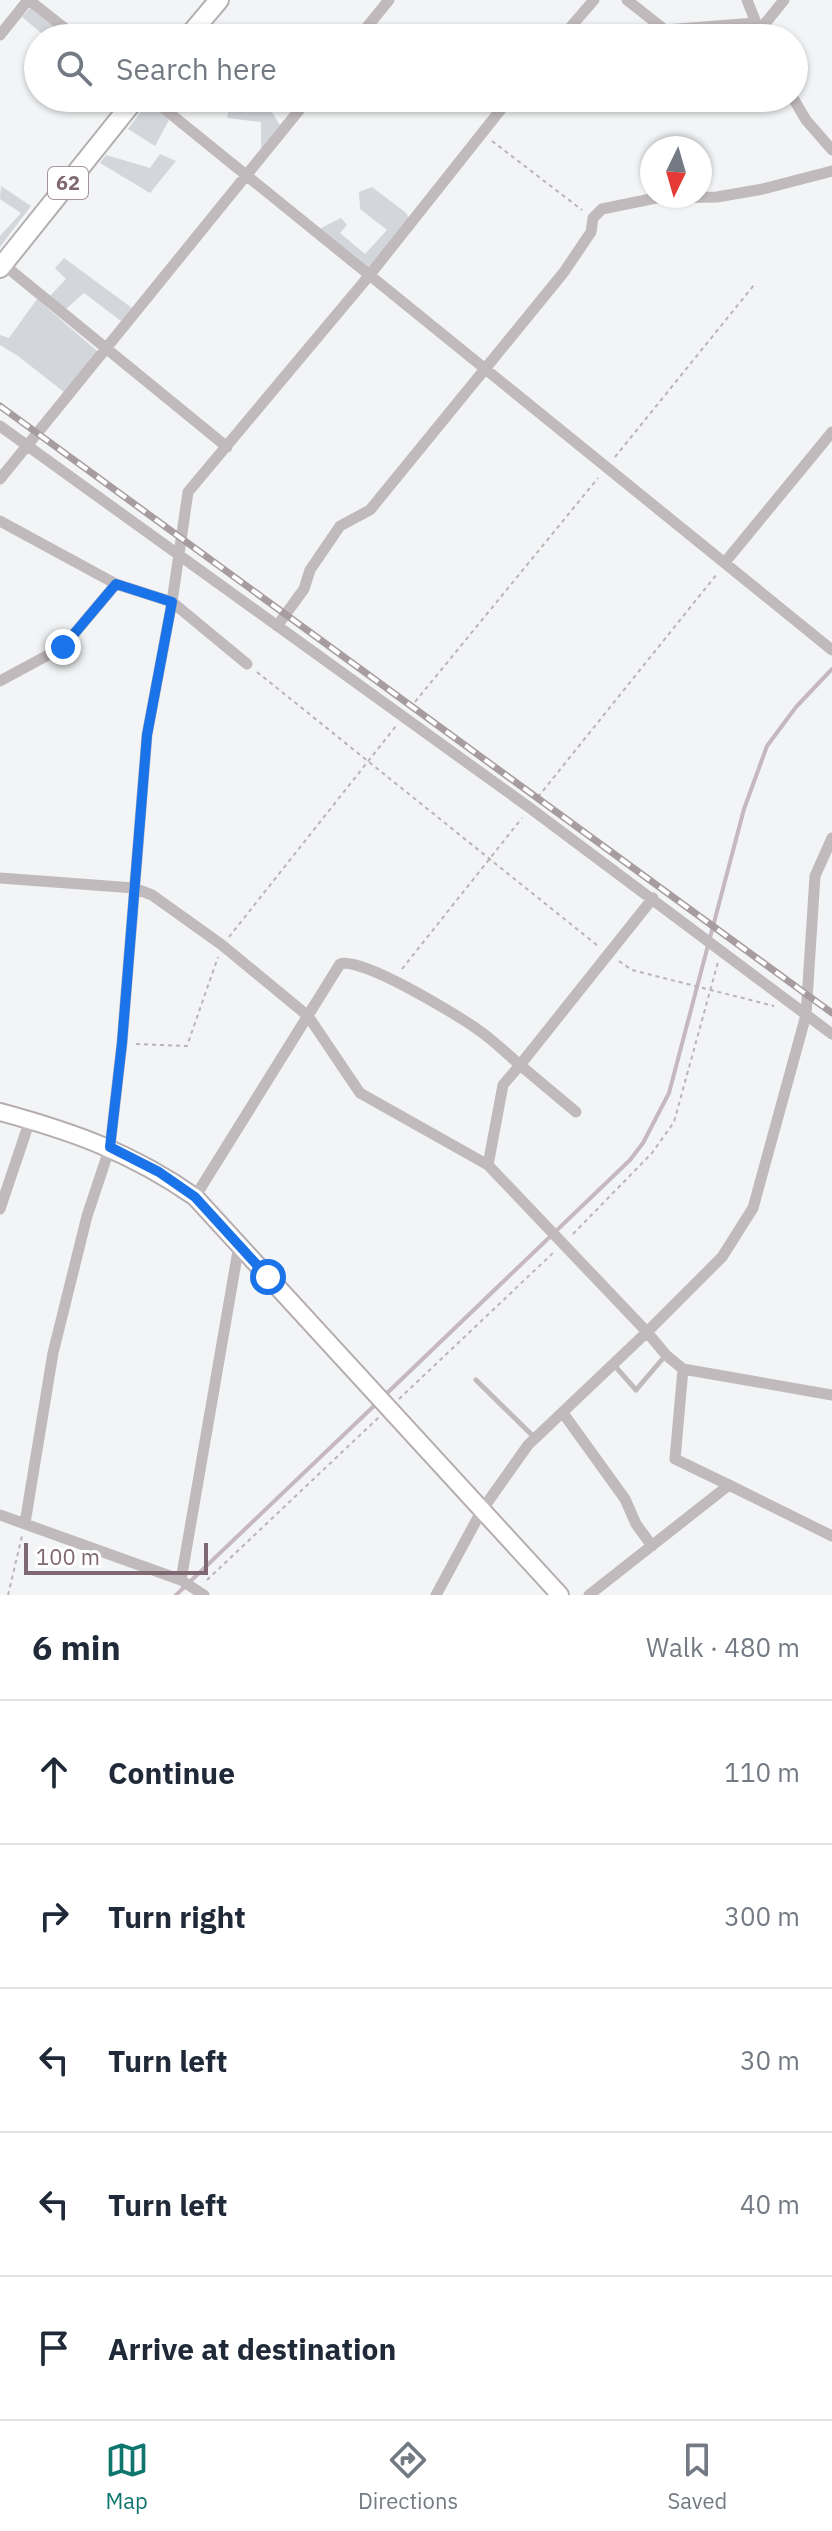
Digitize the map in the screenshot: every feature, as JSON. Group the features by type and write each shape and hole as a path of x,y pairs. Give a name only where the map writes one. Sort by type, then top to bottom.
{"main road":[{"path":"199,24 219,0"},
{"name":"62","path":"2,266 125,112"}],"street":[{"path":"0,35 28,0 59,24"},
{"path":"369,24 389,0"},
{"path":"573,24 594,0"},
{"path":"627,0 657,24"},
{"path":"747,0 756,24"},
{"path":"765,24 784,0"},
{"path":"168,112 368,277 726,561 832,650"},
{"path":"0,479 298,112"},
{"path":"25,1523 53,1353 87,1216 110,1147 122,1043 147,735 172,602 188,492 368,277 498,112"},
{"path":"801,112 832,150"},
{"path":"277,626 304,589 310,570 340,526 370,510 564,272 591,232 593,218 602,209 656,198 717,197 832,171"},
{"path":"2,266 227,447"},
{"path":"0,426 530,808 832,1034"},
{"path":"726,561 832,432"},
{"path":"0,521 116,584 172,602 247,664"},
{"path":"0,681 63,647 116,584"},
{"path":"436,1595 482,1510 535,1438 722,1257 753,1208 806,1015 815,876 832,838"},
{"path":"0,878 134,888 152,895 222,945 308,1016 360,1093 488,1165 666,1355 683,1369 832,1395"},
{"path":"488,1165 503,1085 653,898"},
{"path":"195,1197 340,964 345,962 393,979 479,1029 576,1112"},
{"path":"0,1112 110,1147 159,1172 195,1197 560,1595"},
{"path":"0,1209 30,1120"},
{"path":"181,1580 239,1245"},
{"path":"683,1369 675,1459 832,1536"},
{"path":"563,1413 625,1499 636,1524 652,1546"},
{"path":"589,1595 729,1485"},
{"path":"0,1515 181,1580 200,1592"}],"lane":[{"path":"613,1364 636,1390 666,1355"},
{"path":"476,1380 535,1438"}],"path":[{"path":"481,132 593,218"},
{"path":"122,1043 187,1046 222,945 754,285"},
{"path":"393,979 726,561"},
{"path":"247,664 608,954 632,970 778,1008"},
{"path":"200,1592 563,1244 652,1153 674,1122 721,950"},
{"path":"8,1595 25,1523"}],"shaded area":[{"path":"31,7 51,24 30,24 22,17"},
{"path":"141,112 160,112 169,120 155,146 128,129"},
{"path":"229,112 272,112 280,125 261,148 261,122 227,118"},
{"path":"160,154 176,161 150,193 100,163 106,155 150,168"},
{"path":"1,186 31,206 0,247 0,236 21,213 0,199"},
{"path":"372,187 410,219 368,270 317,230 341,218 347,225 340,233 365,254 387,230 360,209 359,192"},
{"path":"64,258 132,308 121,321 84,293 66,309 50,296 66,279 55,268"},
{"path":"37,299 97,351 64,392 0,345 0,335 9,338"}],"waterway":[{"path":"383,1397 630,1160 643,1143 669,1093 744,809 767,746 796,707 832,669"},
{"path":"176,1595 377,1403"}],"railway":[{"path":"0,406 832,1013"}],"route":[{"path":"63,647 116,584 172,602 147,735 122,1043 110,1147 159,1172 195,1197 268,1277"}]}
